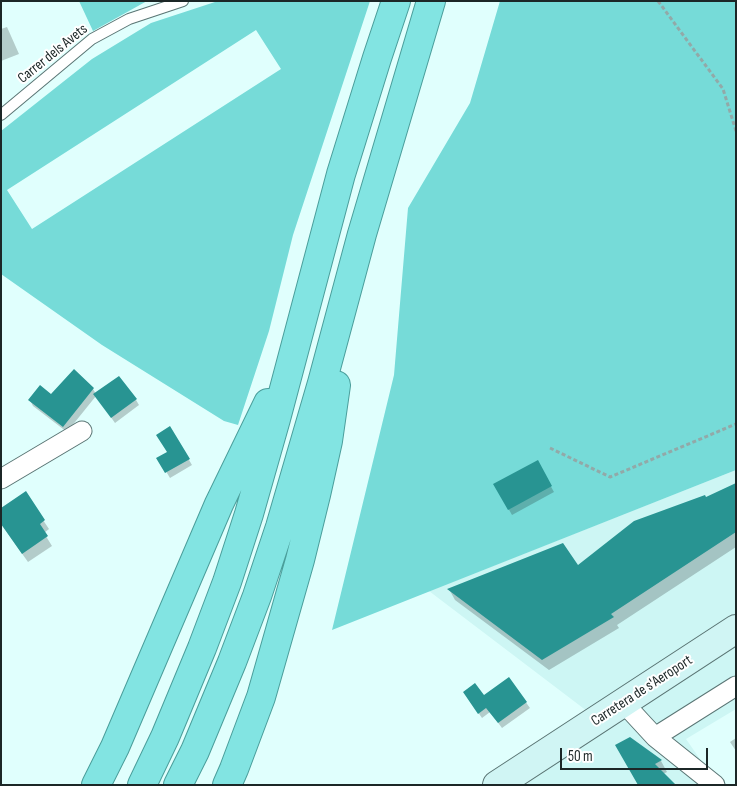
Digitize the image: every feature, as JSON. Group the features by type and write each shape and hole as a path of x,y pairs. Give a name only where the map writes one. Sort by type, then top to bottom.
{"highway":[{"path":"142,785 165,737 228,582 276,419 341,174 376,58 396,1"},
{"path":"178,785 195,751 228,671 257,596 280,527 367,216 431,1"},
{"path":"227,785 261,697 293,587 316,495 328,441 339,367 344,298"},
{"path":"96,785 119,739 219,504 296,345"}],"main road":[{"name":"Carretera de s'Aeroport","path":"497,785 736,629"}],"street":[{"path":"1,479 82,431"},
{"path":"655,737 736,686"},
{"path":"622,704 655,737 715,785"}],"lane":[{"name":"Carrer dels Avets","path":"1,115 92,39 128,19 183,1"}],"path":[{"path":"658,1 722,88 736,131"},
{"path":"550,448 610,477 736,424"}],"shaded area":[{"path":"79,1 147,1 93,31"},
{"path":"218,1 370,1 293,235 269,331 238,425 224,421 102,345 1,274 1,131 92,59 151,23","holes":["256,30 281,69 32,229 7,190"]},
{"path":"500,1 736,1 736,470 332,630 394,375 408,208 470,103"},
{"path":"736,470 736,709 686,739 718,785 525,785 608,727 429,591"}],"building":[{"path":"74,369 94,388 63,427 28,400 40,385 51,394"},
{"path":"119,376 137,399 111,418 93,394"},
{"path":"170,426 190,459 165,473 156,458 167,452 156,435"},
{"path":"538,460 552,486 508,510 493,484"},
{"path":"736,483 736,532 611,614 614,617 542,660 447,589 563,543 578,565 634,521 705,495 706,497"},
{"path":"26,491 45,520 40,524 48,536 22,554 1,524 1,508"},
{"path":"509,677 527,702 498,723 486,708 478,714 463,692 475,683 484,695"},
{"path":"630,737 662,760 655,764 676,785 638,785 615,745"}]}
